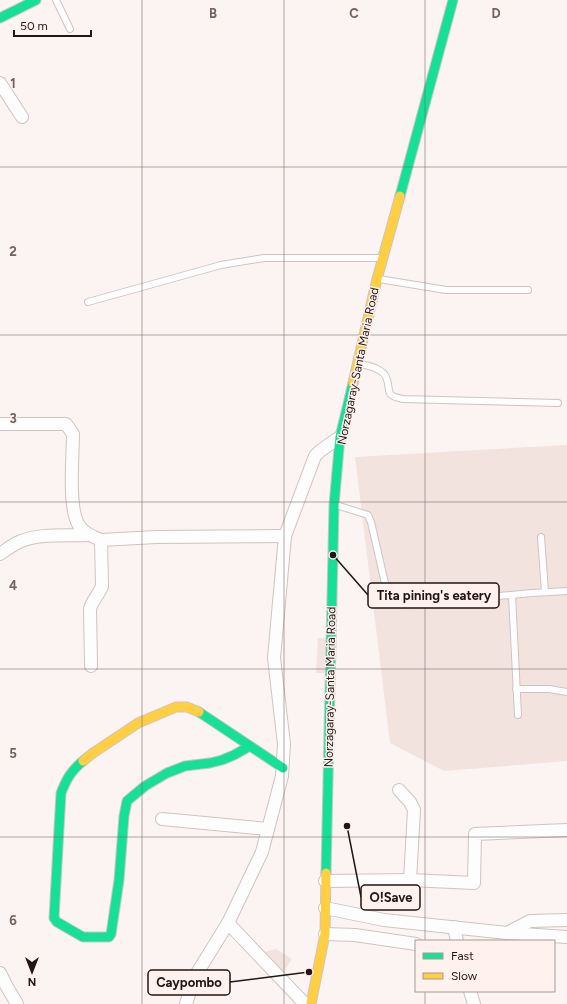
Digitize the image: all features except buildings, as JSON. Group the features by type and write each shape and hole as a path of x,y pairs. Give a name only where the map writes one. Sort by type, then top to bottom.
{"main road":[{"path":"0,18 36,0"},
{"name":"Norzagaray-Santa Maria Road","path":"311,1004 325,934 334,505 340,437 377,279 453,0"},
{"path":"250,746 240,753 227,758 206,764 183,767 174,770 156,779 127,801 124,816 119,880 111,934 109,937 83,937 57,922 54,918 54,913 61,793 67,778 74,769 93,753 138,723 176,707 198,711 283,768"}],"street":[{"path":"0,83 22,117"},
{"path":"0,424 66,424 70,429 73,434 72,500 78,525 87,535"},
{"path":"186,1004 194,978 228,923 262,852 283,768 284,744 274,658 285,536 315,456 340,437"},
{"path":"0,554 19,542 38,537 87,535 101,540 156,537 285,536"},
{"path":"90,666 90,609 102,586 101,540"},
{"path":"399,790 410,802 414,810 410,880"},
{"path":"162,819 268,829"},
{"path":"325,881 410,880 474,883 475,834 567,830"},
{"path":"325,908 384,920 507,933 567,937"},
{"path":"507,933 530,921 567,920"},
{"path":"228,923 305,1004"},
{"path":"454,927 457,940"},
{"path":"325,934 355,935 415,944"},
{"path":"0,973 17,1004"},
{"path":"470,992 474,1004"}],"lane":[{"path":"56,0 70,29"},
{"path":"88,302 221,264 264,258 383,258"},
{"path":"377,279 446,290 528,290"},
{"path":"358,364 369,366 382,372 386,377 390,393 394,397 403,399 558,403"},
{"path":"334,505 368,515 371,522 386,592 393,601 403,605 567,591"},
{"path":"541,537 545,592"},
{"path":"512,595 518,714"},
{"path":"516,689 549,689 567,692"}],"shaded area":[{"path":"567,445 567,761 444,771 390,743 355,457"},
{"path":"318,638 328,638 327,673 316,673"},
{"path":"276,949 292,959 282,975 256,954"}],"traffic: fast":[{"path":"0,18 36,0"},
{"path":"400,196 453,0"},
{"path":"326,873 334,505 340,437 353,383"},
{"path":"199,712 283,768"},
{"path":"83,761 70,775 61,793 54,918 57,922 83,937 109,937 111,934 119,880 124,816 127,801 145,786 167,773 185,766 222,760 250,746"}],"traffic: slow":[{"path":"353,383 377,279 400,196"},
{"path":"83,761 138,723 176,707 187,707 199,712"},
{"path":"311,1004 325,934 326,873"}],"place":[{"name":"Tita pining's eatery","path":"333,555"},
{"name":"O!Save","path":"347,826"},
{"name":"Caypombo","path":"309,972"}]}
